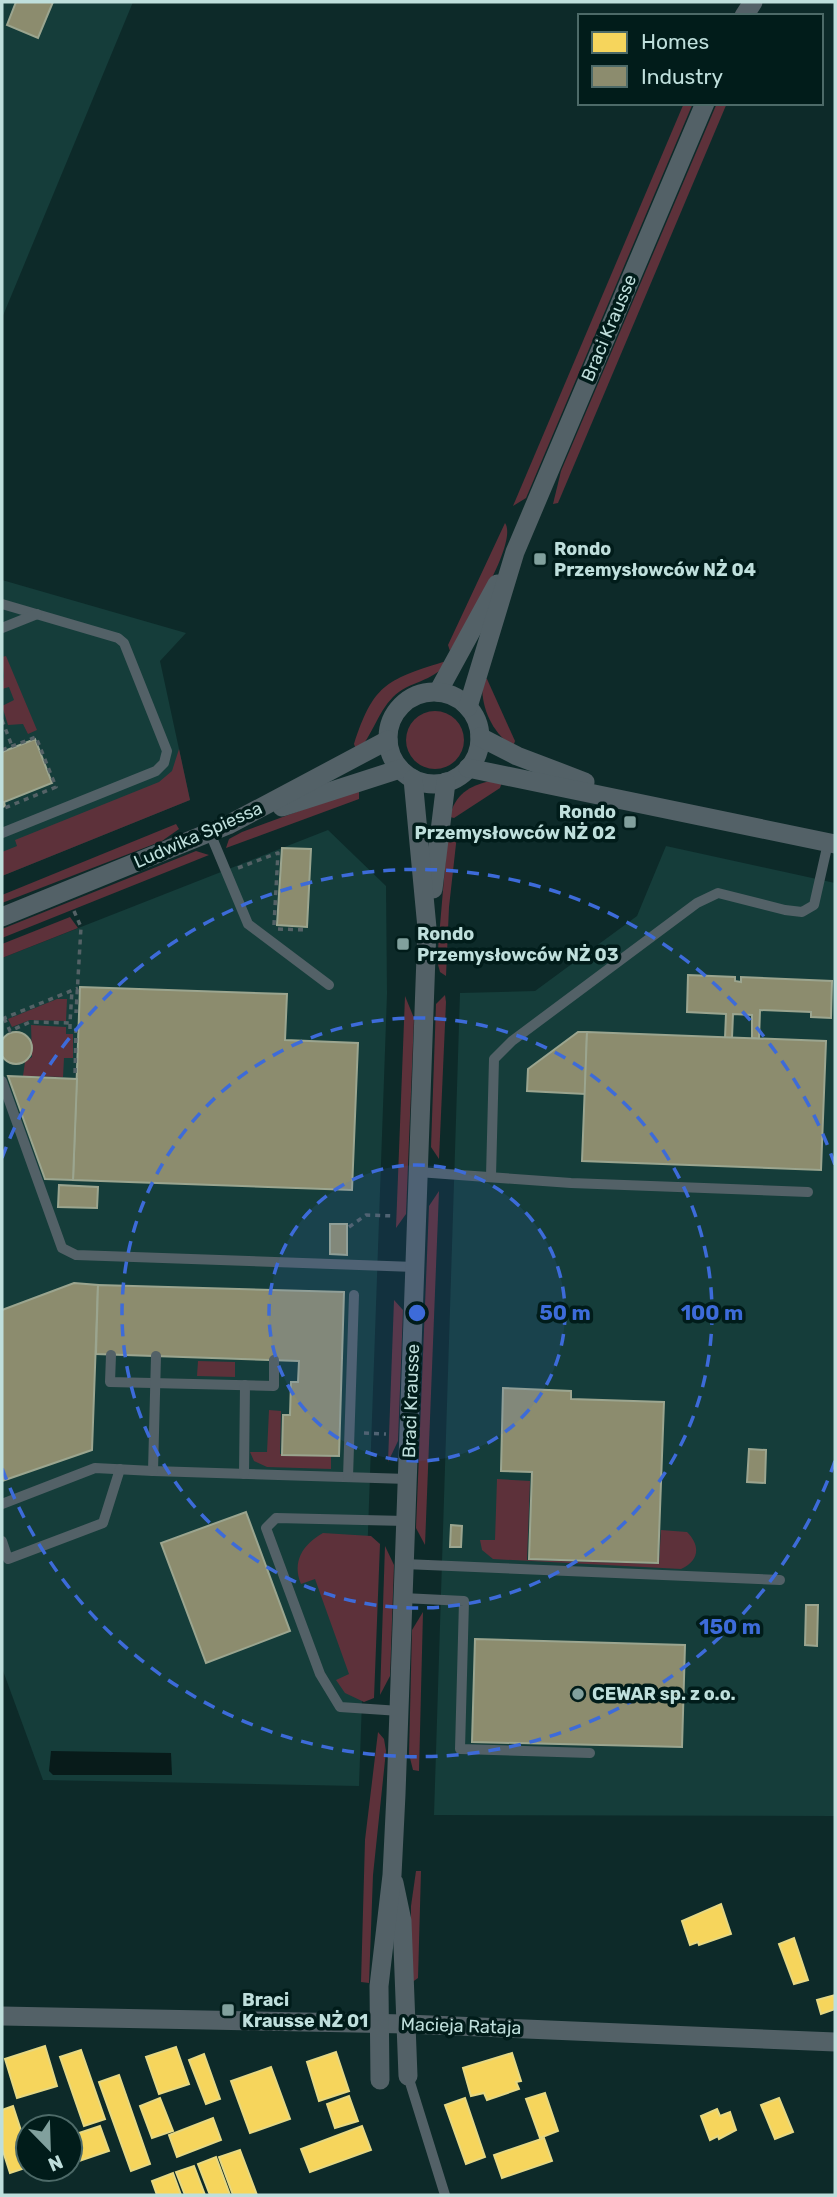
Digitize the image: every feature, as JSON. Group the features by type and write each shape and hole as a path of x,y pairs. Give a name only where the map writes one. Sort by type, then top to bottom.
{"street":[{"name":"Braci Krausse","path":"438,692 514,552 704,105"},
{"name":"Braci Krausse","path":"468,707 514,552"},
{"path":"438,692 454,697 468,707 477,721 480,737 477,754 468,768 446,782 435,784 407,774 390,750 388,740 393,718 407,701 427,693 438,692"},
{"path":"480,737 517,756 642,803"},
{"name":"Ludwika Spiessa","path":"2,917 219,829 388,740"},
{"path":"468,768 832,843"},
{"name":"Braci Krausse","path":"407,774 428,928"},
{"path":"219,829 407,774"},
{"name":"Braci Krausse","path":"380,2080 379,2024 383,1938 392,1875 400,1712 428,928 446,782"},
{"name":"Braci Krausse","path":"392,1875 402,1922 408,2076"},
{"name":"Macieja Rataja","path":"2,2016 406,2024 835,2042"}],"lane":[{"path":"2,604 113,635 124,643 164,738 166,758 156,771 2,833"},
{"path":"2,628 38,614"},
{"path":"219,829 226,872 248,924 329,985"},
{"path":"491,1176 494,1059 503,1050 697,903 718,893 785,910 802,912 814,905 832,843"},
{"path":"2,1081 62,1248 76,1255 415,1267"},
{"path":"418,1172 571,1183 808,1192"},
{"path":"348,1477 354,1295"},
{"path":"111,1355 110,1381 274,1386 274,1360"},
{"path":"153,1471 156,1356"},
{"path":"244,1474 245,1385"},
{"path":"2,1504 95,1468 408,1479"},
{"path":"2,1541 8,1559 103,1523 120,1469"},
{"path":"400,1712 340,1707 320,1674 266,1528 276,1518 406,1521"},
{"path":"404,1564 780,1580"},
{"path":"404,1598 464,1601 460,1749 590,1753"},
{"path":"408,2076 445,2195"}],"path":[{"path":"2,720 12,746"},
{"path":"2,750 36,737 56,787 2,809"},
{"path":"226,872 278,853 274,929 307,930"},
{"path":"74,911 81,927 76,1013"},
{"path":"69,1023 30,1022 10,1031 3,1018 78,988"},
{"path":"72,990 69,1023 70,1030 76,1030 75,1075"},
{"path":"349,1227 366,1215 394,1216"},
{"path":"356,1433 386,1434"}],"shaded area":[{"path":"2,2 133,2 2,318"},
{"path":"683,105 692,105 526,498 513,506"},
{"path":"716,105 726,105 558,503 553,504 561,471"},
{"path":"505,523 507,533 497,567 450,651 448,645"},
{"path":"2,580 186,633 160,661 190,800 2,876"},
{"path":"6,656 37,730 28,734 23,724 8,725 2,706 14,700 9,687 2,689 2,657"},
{"path":"447,663 435,674 393,697 357,752 354,744 375,697 407,674"},
{"path":"483,677 487,679 515,741 513,747 498,733 488,716 483,697"},
{"path":"435,711 446,713 459,724 464,740 462,751 451,764 435,769 424,767 411,756 406,740 408,729 419,716"},
{"path":"179,749 190,800 2,876 2,852 17,846 15,840 159,782 172,771"},
{"path":"491,781 502,782 500,788 454,818 450,817 455,803 464,792"},
{"path":"359,789 359,799 226,848 229,839 242,832"},
{"path":"176,824 179,829 162,841 2,903 2,895"},
{"path":"328,830 386,886 387,994 359,1786 43,1780 2,1668 2,958"},
{"path":"448,831 457,835 449,907 446,976 440,972 437,961"},
{"path":"666,846 835,883 835,1816 434,1815 460,993 535,991 637,916"},
{"path":"196,851 209,855 2,938 2,929"},
{"path":"70,917 78,928 2,958 2,944"},
{"path":"445,995 439,1159 431,1147 436,1004"},
{"path":"405,996 414,1018 406,1214 396,1228"},
{"path":"57,999 67,999 66,1021 30,1020 12,1027 8,1019"},
{"path":"31,1025 66,1027 66,1034 73,1034 73,1058 64,1058 63,1077 23,1076 25,1062 32,1057"},
{"path":"439,1191 425,1545 416,1528 429,1206"},
{"path":"394,1300 403,1310 398,1441 388,1462"},
{"path":"198,1361 235,1362 235,1377 197,1376"},
{"path":"269,1410 281,1411 280,1454 331,1456 331,1469 267,1467 254,1461 250,1452 267,1452"},
{"path":"497,1479 530,1481 527,1560 659,1564 661,1530 687,1532 692,1537 696,1553 692,1562 681,1569 493,1559 482,1550 480,1540 495,1540"},
{"path":"323,1533 371,1536 380,1544 374,1698 364,1702 345,1693 336,1680 349,1674 315,1579 301,1584 298,1576 298,1561 304,1549"},
{"path":"385,1546 394,1565 390,1676 380,1695"},
{"path":"423,1612 419,1771 413,1770 409,1754 412,1630"},
{"path":"378,1732 384,1739 386,1751 373,1875 369,1983 361,1982 365,1840"},
{"path":"51,1751 171,1753 172,1775 53,1775 49,1771"},
{"path":"416,1871 421,1871 418,1978 411,1983 411,1906"}],"building: Homes":[{"path":"721,1904 731,1934 699,1945 698,1942 690,1945 682,1921"},
{"path":"794,1938 808,1980 794,1984 779,1944"},
{"path":"835,1995 835,2009 821,2014 817,2000"},
{"path":"45,2046 57,2086 17,2098 5,2059"},
{"path":"176,2047 189,2084 159,2094 146,2057"},
{"path":"81,2050 105,2119 84,2126 84,2113 79,2113 60,2057"},
{"path":"336,2052 349,2091 319,2101 307,2062"},
{"path":"512,2053 521,2081 516,2082 519,2089 487,2100 484,2093 471,2096 463,2068"},
{"path":"204,2054 220,2099 206,2104 189,2060"},
{"path":"271,2067 290,2119 250,2133 231,2081"},
{"path":"119,2075 150,2164 131,2171 99,2082"},
{"path":"545,2093 558,2131 540,2138 526,2099"},
{"path":"349,2096 358,2121 335,2128 327,2104"},
{"path":"160,2098 173,2131 152,2138 140,2106"},
{"path":"465,2098 485,2157 466,2164 445,2105"},
{"path":"779,2098 793,2132 775,2139 761,2105"},
{"path":"13,2106 15,2113 14,2172 10,2173 2,2148 2,2110"},
{"path":"717,2109 720,2116 730,2112 736,2130 719,2139 718,2136 710,2140 701,2116"},
{"path":"213,2118 221,2140 177,2157 169,2135"},
{"path":"100,2126 109,2151 84,2159 84,2131"},
{"path":"362,2126 371,2150 310,2172 301,2149"},
{"path":"544,2138 552,2161 502,2178 494,2155"},
{"path":"240,2150 257,2195 233,2195 219,2157"},
{"path":"216,2157 230,2195 210,2195 198,2164"},
{"path":"194,2166 205,2195 185,2195 176,2172"},
{"path":"173,2173 181,2195 157,2195 152,2181"}],"building: Industry":[{"path":"16,2 53,2 38,38 7,25"},
{"path":"35,739 52,783 4,802 5,806 2,807 2,752"},
{"path":"282,848 311,849 307,927 277,925"},
{"path":"688,975 735,977 735,981 741,982 741,977 832,981 831,1018 811,1017 811,1012 760,1010 759,1039 752,1038 752,1015 733,1014 732,1038 725,1038 726,1014 687,1012"},
{"path":"80,987 287,994 285,1040 358,1043 352,1190 73,1180"},
{"path":"16,1032 27,1037 32,1048 27,1059 16,1064 5,1059 0,1048 5,1037"},
{"path":"578,1032 587,1032 585,1094 527,1091 528,1069"},
{"path":"587,1032 826,1041 821,1170 582,1161"},
{"path":"8,1076 77,1079 73,1180 45,1179"},
{"path":"59,1185 98,1187 97,1208 58,1207"},
{"path":"330,1224 347,1224 347,1255 330,1254"},
{"path":"74,1283 98,1285 92,1450 2,1481 2,1310"},
{"path":"98,1285 344,1292 339,1456 282,1455 283,1415 290,1415 291,1382 298,1382 299,1361 96,1354"},
{"path":"503,1388 571,1391 571,1399 664,1402 658,1563 529,1559 532,1472 501,1471"},
{"path":"749,1449 766,1450 765,1483 747,1482"},
{"path":"246,1512 290,1631 206,1663 161,1543"},
{"path":"451,1525 462,1526 461,1547 450,1547"},
{"path":"806,1605 818,1605 817,1646 805,1645"},
{"name":"CEWAR sp. z o.o.","path":"475,1639 685,1645 682,1747 472,1742"}],"place":[{"name":"Rondo Przemysłowców NŻ 04","path":"540,559"},
{"name":"Rondo Przemysłowców NŻ 02","path":"630,822"},
{"name":"Rondo Przemysłowców NŻ 03","path":"403,944"},
{"name":"CEWAR sp. z o.o.","path":"578,1694"},
{"name":"Braci Krausse NŻ 01","path":"228,2010"}]}
